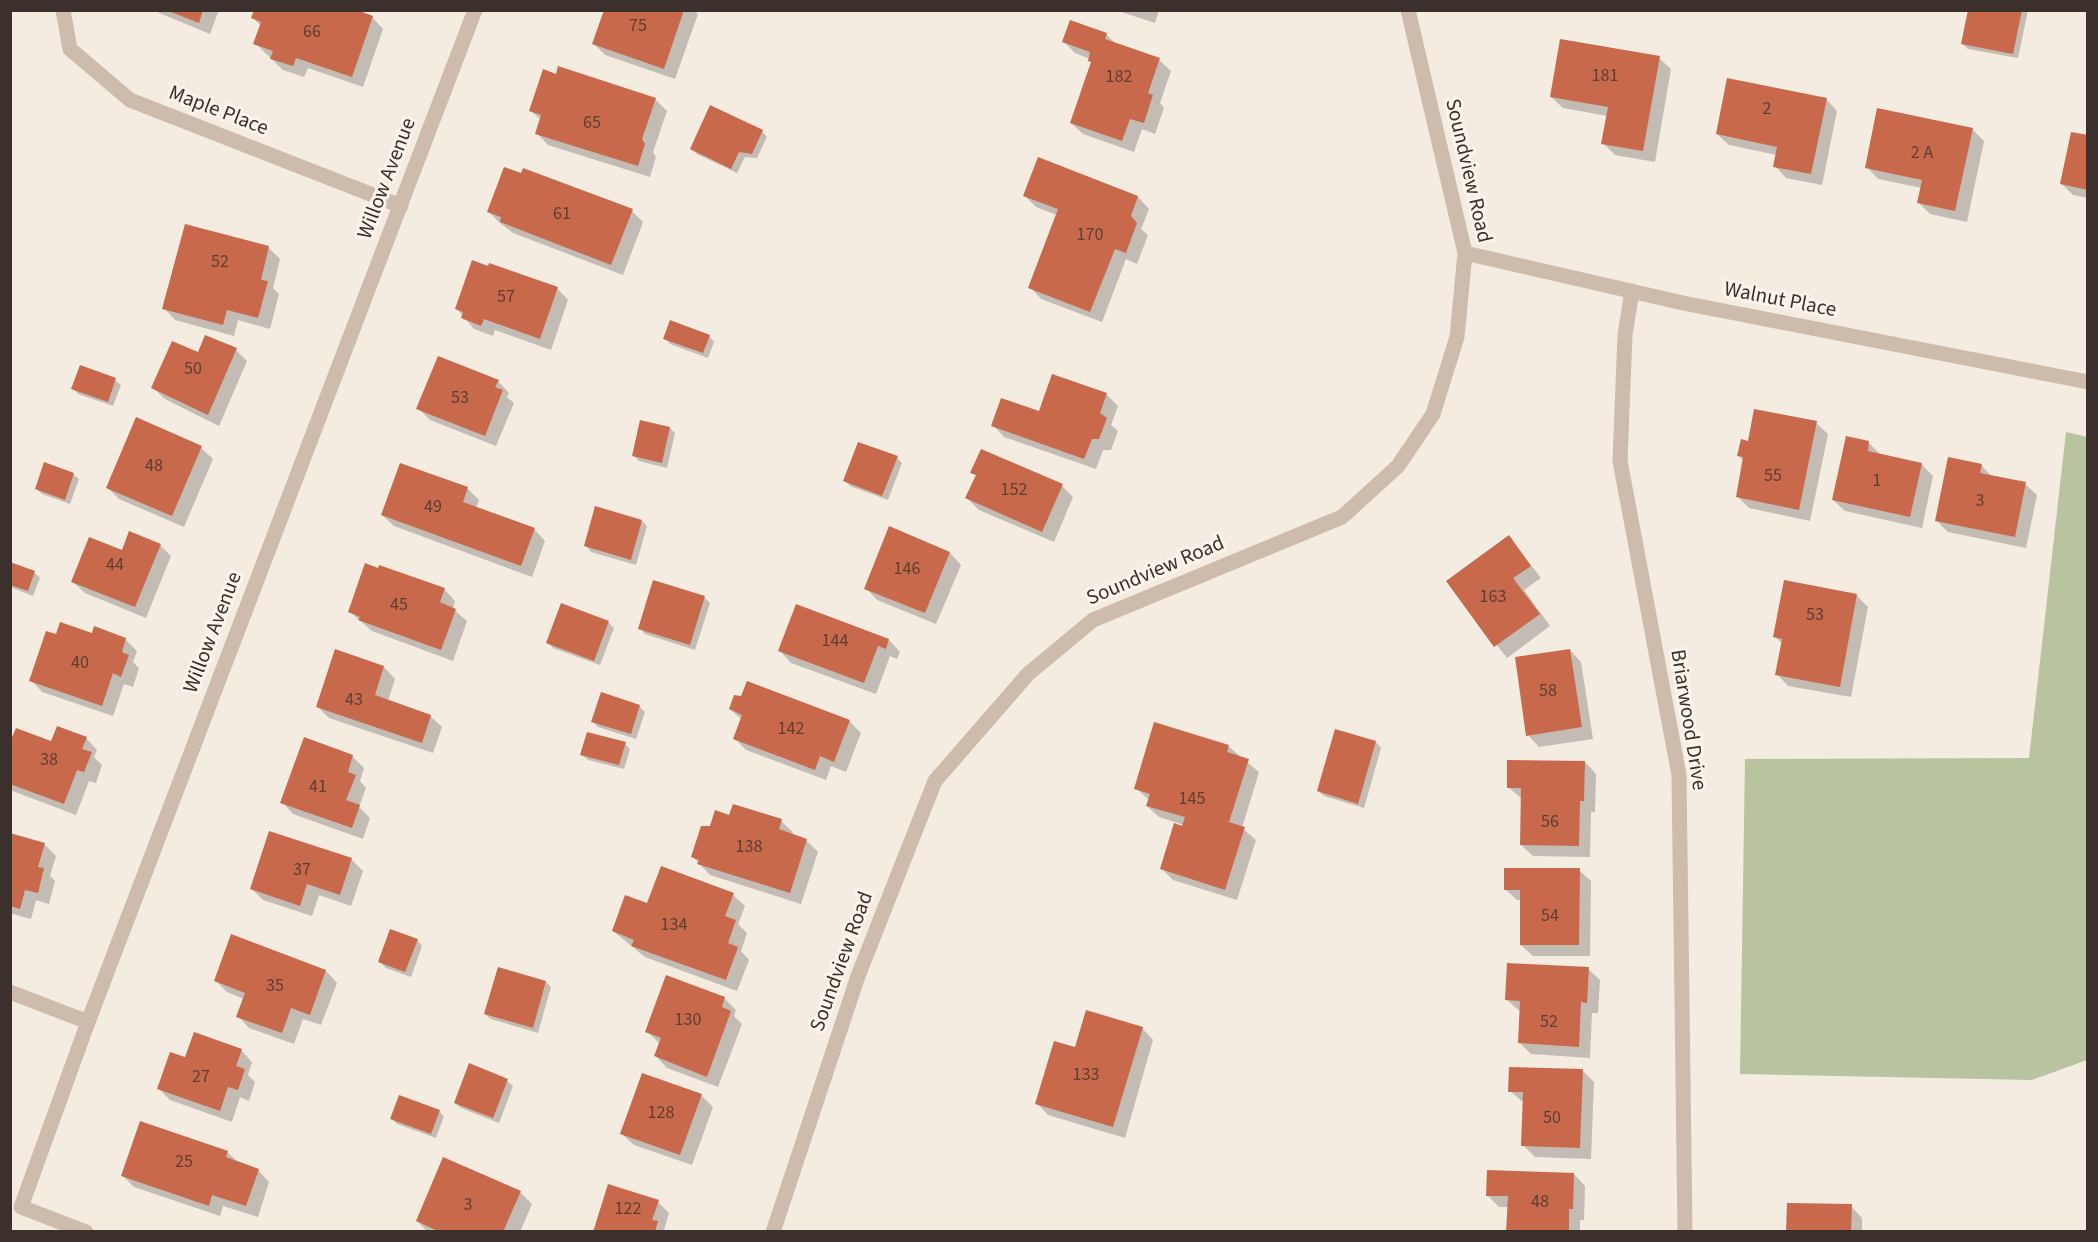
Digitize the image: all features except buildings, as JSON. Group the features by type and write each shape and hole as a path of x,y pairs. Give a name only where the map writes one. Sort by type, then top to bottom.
{"street":[{"name":"Maple Place","path":"63,10 70,49 130,100 401,206"},
{"name":"Willow Avenue","path":"86,1232 21,1207 88,1022 475,10"},
{"name":"Soundview Road","path":"773,1232 858,976 935,781 1028,674 1093,620 1342,517 1398,466 1433,414 1457,337 1466,253 1408,10"},
{"name":"Walnut Place","path":"1466,253 1683,303 2088,382"},
{"name":"Briarwood Drive","path":"1632,291 1625,335 1620,461 1679,775 1685,1232"},
{"path":"10,992 88,1022"}],"green space":[{"path":"2066,432 2088,437 2087,1060 2032,1080 1740,1074 1745,759 2029,758"}]}
